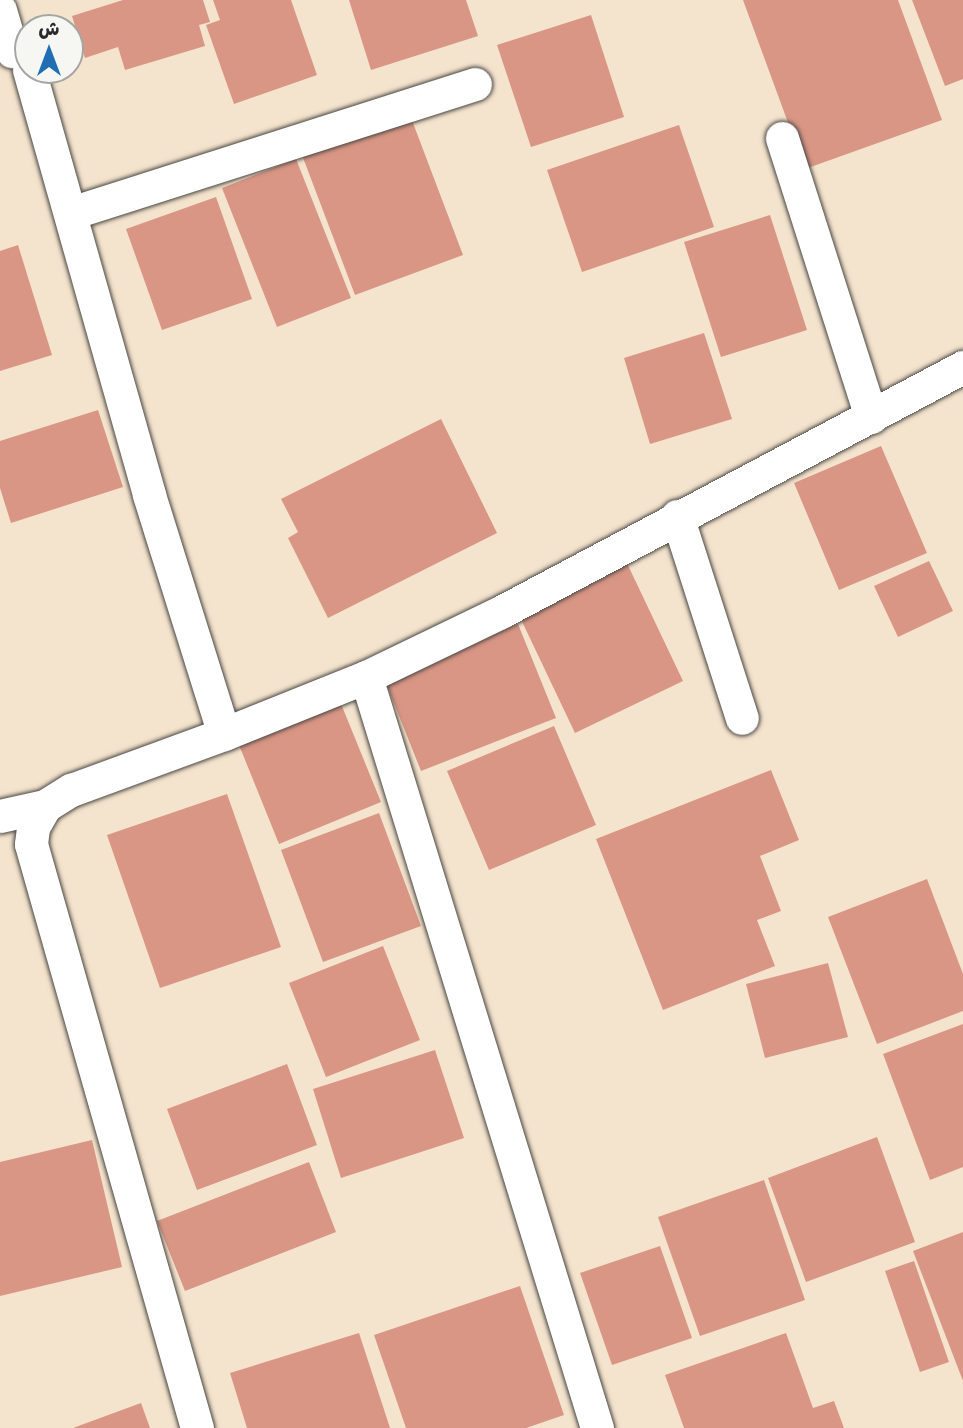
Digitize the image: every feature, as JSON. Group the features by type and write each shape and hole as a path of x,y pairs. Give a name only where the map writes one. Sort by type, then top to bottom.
{"street":[{"path":"0,10 14,50"},
{"path":"26,84 71,213 149,495 224,734"},
{"path":"71,213 475,84"},
{"path":"782,138 871,416"},
{"path":"0,817 45,806 71,790 224,734 366,677 501,612 677,516 963,367"},
{"path":"677,516 743,718"},
{"path":"366,677 597,1428"},
{"path":"45,806 33,827 31,844 197,1428"}],"building":[{"path":"123,0 203,0 210,22 199,25 205,46 125,70 118,47 85,58 84,14 78,14"},
{"path":"213,0 291,0 317,75 234,104 206,25 220,20"},
{"path":"349,0 466,0 478,36 371,70"},
{"path":"743,0 898,0 942,120 805,169"},
{"path":"912,0 963,0 963,79 945,86"},
{"path":"591,15 624,117 531,147 497,45"},
{"path":"410,115 463,255 355,295 302,155"},
{"path":"679,125 714,227 582,272 547,170"},
{"path":"296,159 351,298 277,327 222,188"},
{"path":"216,197 252,299 162,330 126,229"},
{"path":"770,215 807,330 721,357 684,242"},
{"path":"18,245 52,355 0,371 0,251"},
{"path":"704,333 732,419 650,444 624,358"},
{"path":"98,410 123,487 11,523 0,488 0,441"},
{"path":"441,419 497,533 328,618 288,538 298,532 281,499"},
{"path":"881,446 927,553 839,590 794,483"},
{"path":"625,559 683,681 575,733 517,611"},
{"path":"929,561 953,611 898,637 874,586"},
{"path":"518,624 556,718 421,771 384,678"},
{"path":"337,694 381,802 279,844 235,735"},
{"path":"554,726 596,825 489,870 447,771"},
{"path":"771,770 799,840 760,856 781,911 757,920 775,966 663,1010 596,839"},
{"path":"227,794 281,947 160,988 107,835"},
{"path":"379,813 421,926 323,962 281,850"},
{"path":"927,879 963,974 963,1011 877,1044 828,917"},
{"path":"383,946 420,1040 326,1077 289,983"},
{"path":"828,963 848,1037 765,1058 746,984"},
{"path":"963,1024 963,1167 930,1180 883,1054"},
{"path":"435,1050 464,1138 341,1178 313,1089"},
{"path":"287,1064 317,1145 197,1190 167,1109"},
{"path":"877,1137 915,1242 806,1282 768,1178"},
{"path":"92,1140 122,1267 0,1296 0,1162"},
{"path":"309,1162 336,1232 185,1291 157,1221"},
{"path":"764,1180 805,1300 700,1336 658,1217"},
{"path":"963,1232 963,1381 913,1251"},
{"path":"660,1246 692,1338 612,1365 580,1273"},
{"path":"914,1261 949,1362 920,1372 885,1271"},
{"path":"520,1286 564,1415 526,1428 406,1428 374,1335"},
{"path":"359,1333 390,1428 247,1428 230,1373"},
{"path":"786,1333 813,1408 834,1401 844,1428 684,1428 665,1375"},
{"path":"141,1403 150,1428 73,1428"}]}
